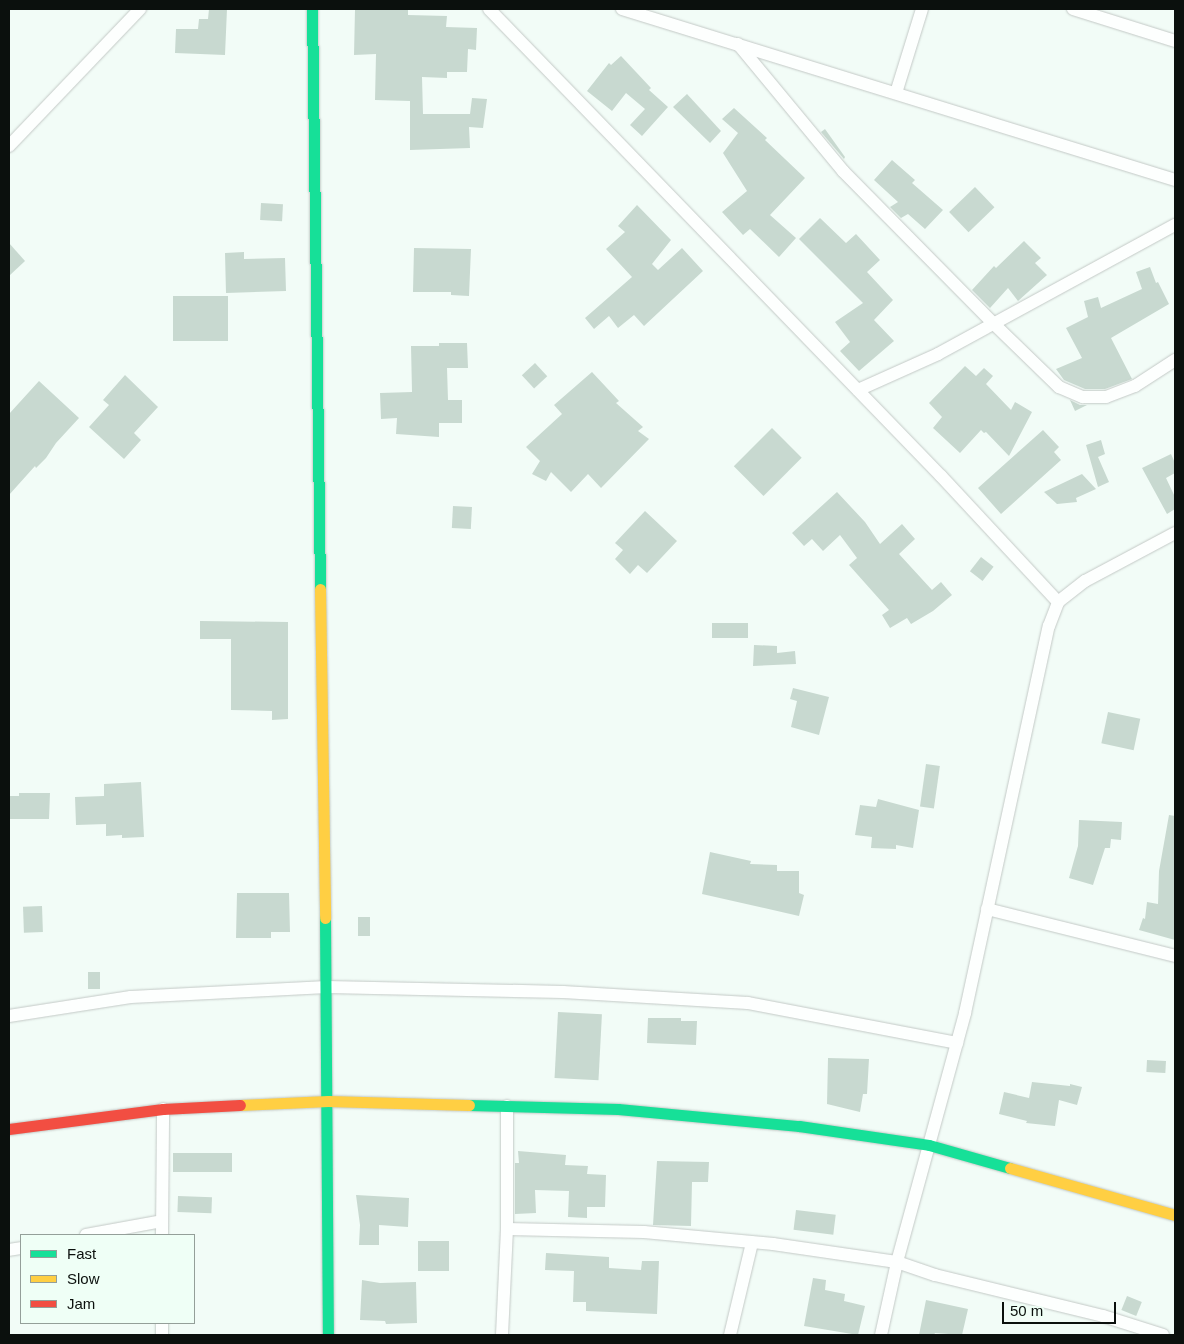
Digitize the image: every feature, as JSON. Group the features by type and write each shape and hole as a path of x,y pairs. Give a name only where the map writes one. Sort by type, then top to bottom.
{"street":[{"path":"9,146 140,9"},
{"path":"312,9 328,1101 328,1335"},
{"path":"488,9 858,390 1058,602"},
{"path":"622,9 1175,180"},
{"path":"896,93 922,9"},
{"path":"1073,9 1175,41"},
{"path":"738,44 843,171 994,324 1059,386 1083,397 1106,397 1135,386 1175,360"},
{"path":"858,390 938,354 1175,225"},
{"path":"881,1335 896,1262 957,1043 1049,626 1058,602 1085,581 1175,532"},
{"path":"987,909 1175,956"},
{"path":"9,1016 131,998 326,987 563,992 748,1003 957,1043"},
{"path":"9,1129 163,1109 328,1101 618,1109 799,1126 929,1144 1175,1215"},
{"path":"502,1335 506,1229 507,1106"},
{"path":"162,1234 163,1109"},
{"path":"91,1234 162,1221"},
{"path":"506,1229 644,1232 752,1243 896,1262 935,1275 1103,1316 1163,1335"},
{"path":"730,1335 752,1243"}],"building":[{"path":"209,9 227,9 225,55 175,53 176,29 198,29 199,19 208,19"},
{"path":"355,9 408,9 408,15 447,16 446,27 477,28 476,50 468,49 467,72 447,72 447,78 422,77 423,114 470,114 472,98 487,99 483,128 469,127 470,148 410,150 410,101 375,100 376,54 354,55"},
{"path":"621,56 651,88 649,90 668,107 642,136 630,125 645,109 626,93 612,111 587,91 609,63 611,65"},
{"path":"687,94 721,131 710,143 673,107"},
{"path":"734,108 767,138 765,140 805,178 770,215 796,238 779,257 750,229 743,235 722,212 747,191 723,153 738,133 722,119"},
{"path":"825,129 845,157 844,159 821,132"},
{"path":"892,160 915,180 912,183 943,210 925,229 908,214 901,218 890,207 898,202 874,180"},
{"path":"975,187 994,207 969,232 949,212"},
{"path":"261,203 283,204 282,221 260,220"},
{"path":"637,205 671,240 652,264 658,270 682,248 703,271 644,326 634,315 618,328 609,316 594,329 585,318 632,277 606,249 625,232 618,226"},
{"path":"820,218 846,243 856,234 880,260 867,272 893,300 874,320 894,341 859,371 840,351 850,342 835,322 863,303 799,239"},
{"path":"1024,241 1041,258 1035,263 1047,275 1018,301 1008,288 990,308 972,290 994,266 996,268"},
{"path":"9,243 25,261 9,276"},
{"path":"414,248 471,249 469,296 451,295 451,292 413,292"},
{"path":"244,252 244,259 285,258 286,291 226,293 225,253"},
{"path":"1150,267 1156,283 1158,282 1169,304 1111,338 1132,379 1105,389 1085,389 1064,380 1056,369 1082,358 1066,328 1088,317 1084,301 1098,297 1101,308 1142,289 1136,272"},
{"path":"173,296 228,296 228,341 173,341"},
{"path":"439,343 467,343 468,368 447,368 448,400 462,400 462,423 439,423 439,437 396,434 397,418 381,419 380,393 412,392 411,346 439,346"},
{"path":"535,363 547,376 534,388 522,375"},
{"path":"965,366 976,376 984,368 993,376 986,384 1011,410 1015,402 1032,412 1009,456 986,432 984,433 981,430 960,453 933,428 942,417 929,403"},
{"path":"592,372 619,401 616,403 643,427 638,431 649,439 601,488 588,474 571,492 551,472 546,481 532,474 540,461 526,447 562,414 554,405"},
{"path":"125,375 158,407 134,433 141,440 124,459 89,427 109,405 103,400"},
{"path":"39,381 79,418 56,443 46,458 36,468 35,466 9,495 9,414"},
{"path":"1070,400 1080,405 1087,405 1075,411"},
{"path":"772,428 802,458 764,496 734,466"},
{"path":"1043,430 1059,447 1054,452 1061,460 1001,514 978,488"},
{"path":"1101,440 1105,454 1098,457 1109,482 1098,487 1086,445"},
{"path":"1171,454 1175,463 1175,473 1166,478 1175,497 1175,509 1167,514 1142,468"},
{"path":"1082,474 1096,489 1076,498 1077,502 1057,504 1044,492"},
{"path":"837,492 865,522 880,544 902,524 915,539 899,554 932,590 941,582 952,595 933,611 911,624 907,618 890,628 882,615 889,610 849,565 857,558 840,535 823,551 812,539 804,546 792,533"},
{"path":"453,506 472,507 471,529 452,528"},
{"path":"645,511 677,541 647,573 638,565 630,574 615,559 623,550 615,543"},
{"path":"981,557 994,567 983,581 970,571"},
{"path":"200,621 288,622 288,719 272,720 272,711 231,710 231,639 200,639"},
{"path":"712,623 748,623 748,638 712,638"},
{"path":"754,645 777,646 777,653 795,651 796,664 753,666"},
{"path":"793,688 829,697 819,735 791,727 797,701 790,699"},
{"path":"1108,712 1140,719 1134,750 1101,743"},
{"path":"926,764 940,766 934,809 920,807"},
{"path":"141,782 144,837 122,838 122,835 106,836 106,824 76,825 75,797 104,796 104,784"},
{"path":"19,793 50,793 49,819 9,819 9,796 19,796"},
{"path":"878,799 919,810 913,848 896,845 896,849 871,848 872,837 855,835 860,805 876,807"},
{"path":"1169,815 1175,816 1175,940 1139,930 1143,918 1145,919 1147,902 1158,904 1159,871"},
{"path":"1079,820 1122,822 1121,840 1111,839 1110,848 1105,848 1093,885 1069,878 1078,846"},
{"path":"710,852 751,861 750,864 777,865 777,871 799,871 799,893 804,895 799,916 702,894"},
{"path":"237,893 289,893 290,932 271,932 271,938 236,938"},
{"path":"42,906 43,932 24,933 23,907"},
{"path":"358,917 370,917 370,936 358,936"},
{"path":"88,972 100,972 100,989 88,989"},
{"path":"558,1012 602,1014 598,1080 555,1078"},
{"path":"648,1018 681,1018 681,1021 697,1021 696,1045 647,1043"},
{"path":"828,1058 869,1059 867,1094 863,1094 860,1112 827,1104"},
{"path":"1147,1060 1166,1061 1165,1073 1146,1072"},
{"path":"1032,1082 1070,1086 1070,1084 1082,1087 1077,1105 1059,1100 1055,1126 1026,1123 1027,1121 999,1114 1004,1092 1029,1098"},
{"path":"518,1151 566,1155 565,1165 588,1166 587,1174 606,1175 605,1207 587,1207 587,1218 568,1217 569,1191 535,1190 536,1213 515,1214 515,1163 519,1163"},
{"path":"173,1153 232,1153 232,1172 173,1172"},
{"path":"657,1161 709,1162 708,1182 692,1182 691,1226 653,1225"},
{"path":"356,1195 409,1198 408,1227 379,1225 379,1245 359,1245 360,1225"},
{"path":"178,1196 212,1197 211,1213 177,1212"},
{"path":"796,1210 836,1215 833,1235 794,1230"},
{"path":"418,1241 449,1241 449,1271 418,1271"},
{"path":"546,1253 609,1257 609,1268 641,1270 642,1261 659,1261 657,1314 586,1311 586,1302 573,1302 574,1271 545,1270"},
{"path":"813,1278 826,1280 825,1290 845,1294 844,1301 865,1306 858,1335 804,1326"},
{"path":"362,1280 380,1283 416,1282 417,1323 386,1324 385,1321 360,1320"},
{"path":"1127,1296 1142,1302 1136,1316 1121,1310"},
{"path":"926,1300 968,1309 962,1335 935,1333 934,1335 919,1335"}],"traffic: fast":[{"path":"312,9 320,589"},
{"path":"325,918 328,1335"},
{"path":"469,1105 618,1109 799,1126 929,1145 1010,1168"}],"traffic: slow":[{"path":"320,589 325,918"},
{"path":"240,1105 328,1101 469,1105"},
{"path":"1010,1168 1175,1215"}],"traffic: jam":[{"path":"9,1129 163,1109 240,1105"}]}
